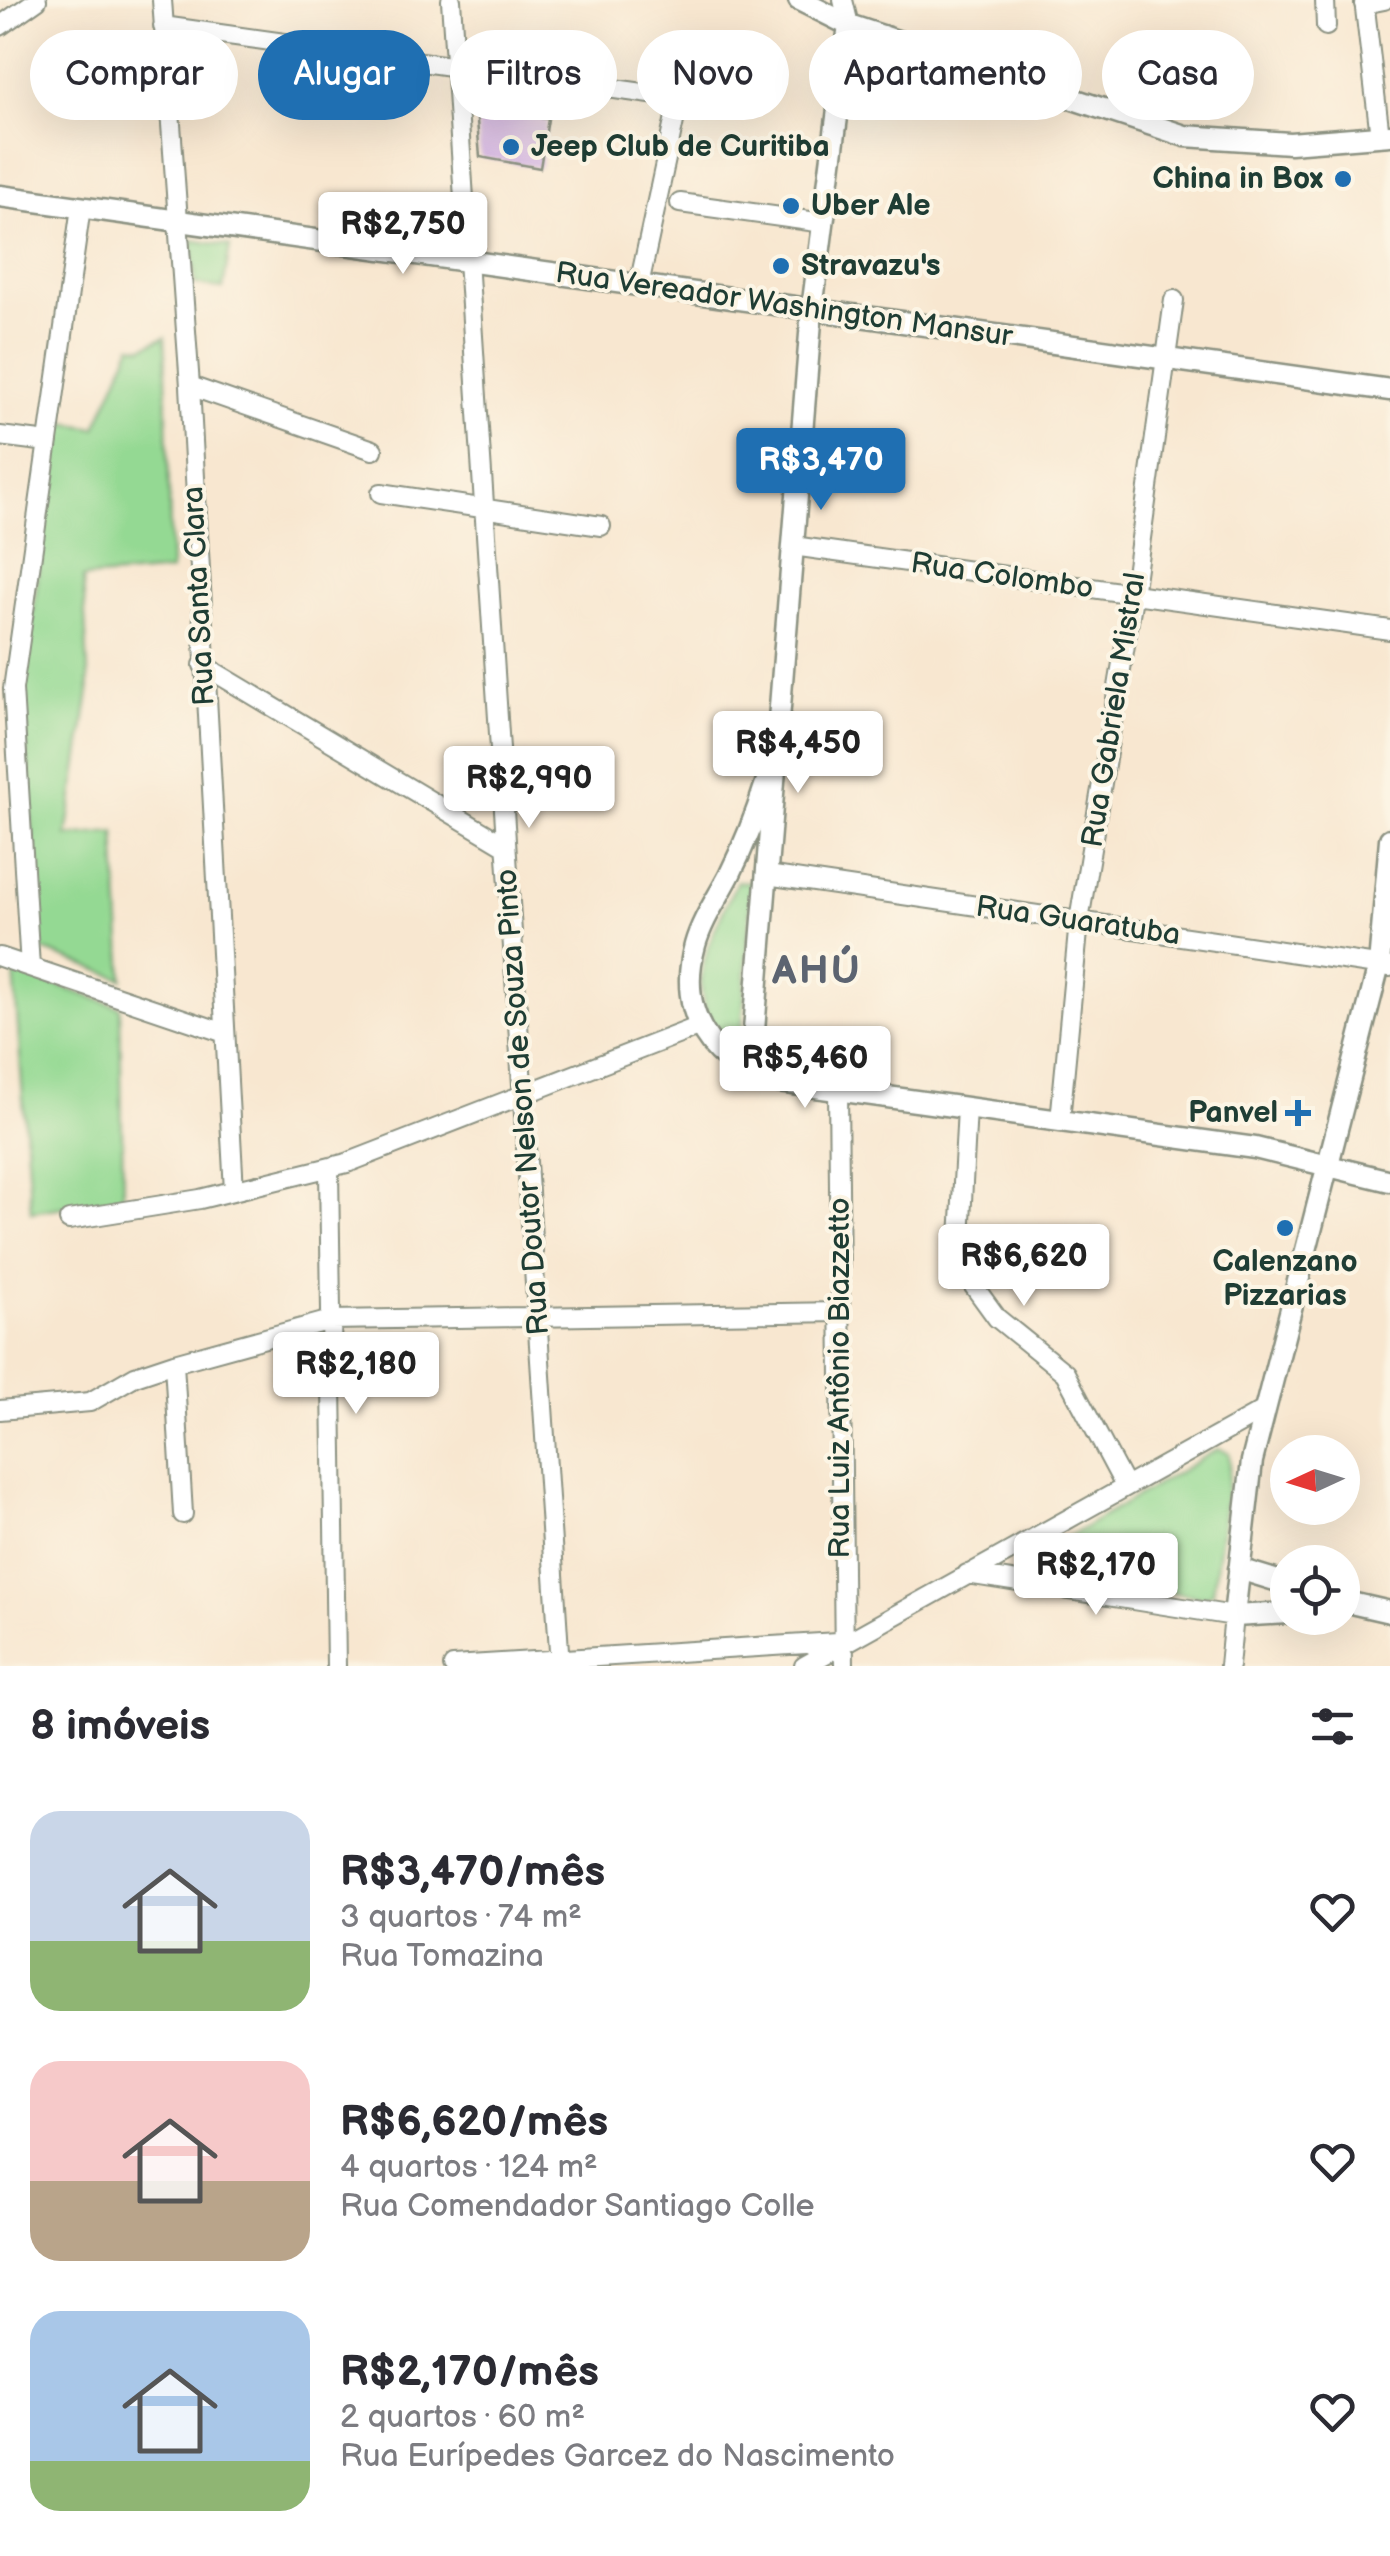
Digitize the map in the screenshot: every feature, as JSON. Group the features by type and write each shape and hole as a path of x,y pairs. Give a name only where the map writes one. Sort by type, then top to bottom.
{"main road":[{"path":"800,0 849,25 1185,136 1290,143 1385,136"},
{"path":"780,1082 756,1058 753,1043 812,309 849,25"},
{"name":"Rua Vereador Washington Mansur","path":"0,196 1390,390"},
{"path":"780,712 766,783 728,878 703,922 691,963 700,1026 736,1070 780,1082 1255,1148 1390,1181"},
{"path":"1270,1614 1234,1616 1252,1461 1385,966 1390,838"},
{"path":"728,878 766,876"},
{"path":"1239,1569 1270,1578"},
{"path":"1360,1607 1367,1609"},
{"path":"1360,1609 1390,1612"}],"street":[{"path":"0,26 37,0"},
{"name":"Rua Santa Clara","path":"162,0 190,386 234,1192"},
{"name":"Rua Doutor Nelson de Souza Pinto","path":"451,0 453,30"},
{"path":"843,0 849,25"},
{"path":"1326,0 1326,26"},
{"path":"1384,0 1364,2 1385,136"},
{"path":"164,26 450,65"},
{"path":"617,89 678,98 639,285"},
{"name":"Rua Doutor Nelson de Souza Pinto","path":"459,120 560,1663"},
{"path":"680,203 824,223"},
{"path":"30,967 13,689 81,207"},
{"name":"Rua Gabriela Mistral","path":"1060,1121 1080,921 1133,594 1174,300"},
{"path":"190,386 373,450"},
{"path":"0,436 48,442"},
{"path":"381,493 601,526"},
{"name":"Rua Colombo","path":"793,546 1390,630"},
{"path":"203,664 506,846"},
{"name":"Rua Guaratuba","path":"766,876 1385,966"},
{"path":"0,957 225,1033"},
{"path":"69,1220 234,1192 329,1168 700,1026"},
{"name":"Rua Luiz Antônio Biazzetto","path":"838,1090 844,1666"},
{"path":"967,1108 960,1239 973,1285 997,1318 1048,1356 1078,1391 1125,1486"},
{"path":"329,1168 336,1666"},
{"path":"0,1410 90,1402 135,1376 331,1320 840,1312"},
{"path":"174,1363 182,1514"},
{"path":"804,1666 1264,1410"},
{"path":"966,1574 1234,1616 1228,1666"},
{"path":"454,1666 560,1663 842,1642"}],"green space":[{"path":"192,240 230,246 223,289 195,284"},
{"path":"165,337 171,571 83,578 89,692 67,836 115,832 123,979 40,949 23,690 58,422 96,428 132,345 143,347"},
{"path":"737,881 752,883 740,1058 707,1015 702,994 707,951"},
{"path":"14,971 120,1007 123,1198 31,1212"},
{"path":"1218,1449 1229,1453 1230,1465 1213,1593 1205,1597 1034,1574 1028,1568 1029,1560"}],"building":[{"name":"Jeep Club de Curitiba","path":"477,120 548,120 540,168 480,157"}],"place":[{"name":"Jeep Club de Curitiba","path":"511,147"},
{"name":"China in Box","path":"1343,179"},
{"name":"Uber Ale","path":"791,206"},
{"name":"Stravazu's","path":"781,266"},
{"name":"Panvel","path":"1298,1113"},
{"name":"Calenzano Pizzarias","path":"1285,1228"}],"district":[{"name":"AHÚ","path":"817,971"}]}
